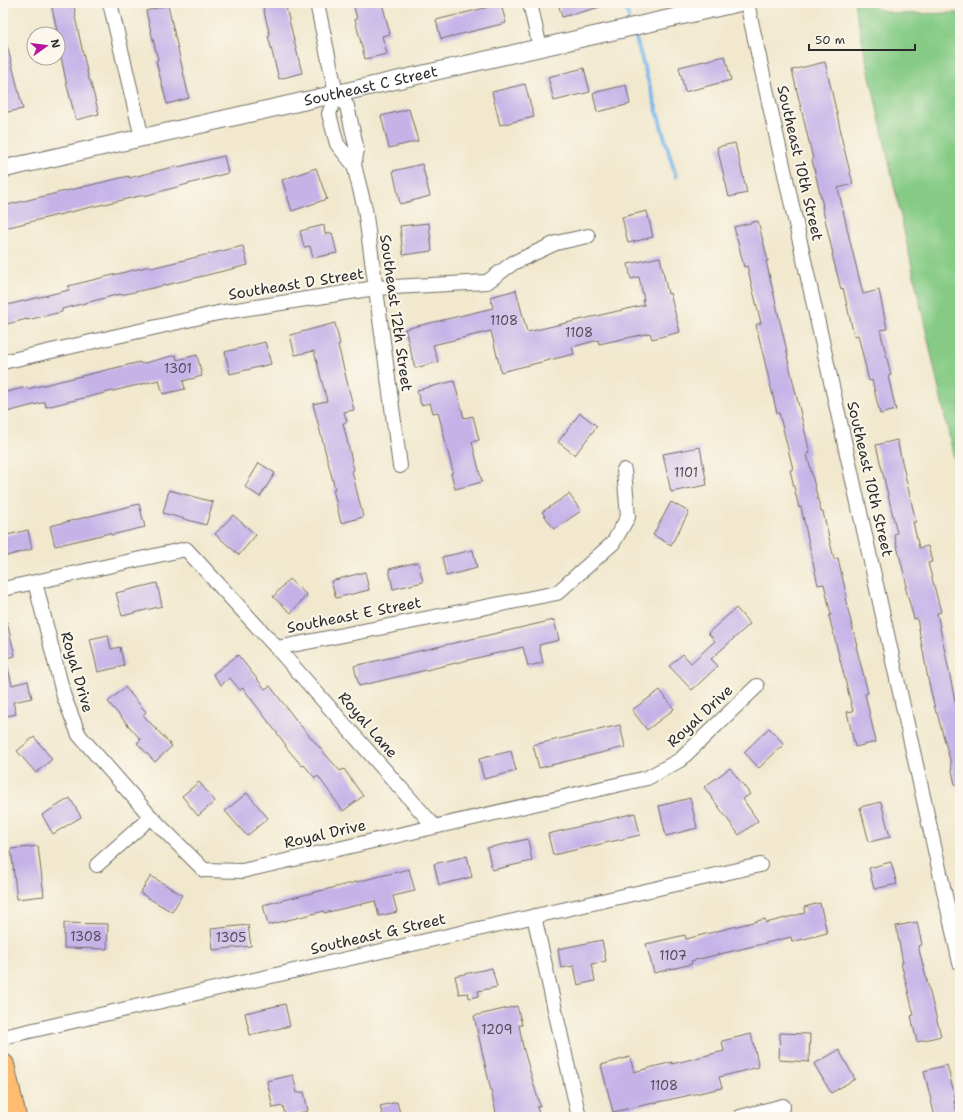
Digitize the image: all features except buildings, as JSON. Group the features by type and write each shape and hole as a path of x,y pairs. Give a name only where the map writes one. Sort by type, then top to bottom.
{"main road":[{"path":"3,1065 10,1107"}],"street":[{"path":"110,3 142,138"},
{"name":"Southeast 12th Street","path":"317,3 336,94 347,106 357,150 354,165"},
{"path":"530,3 540,48"},
{"name":"Southeast C Street","path":"3,169 738,3"},
{"name":"Southeast 10th Street","path":"746,3 957,937 960,963"},
{"name":"Southeast 12th Street","path":"336,94 329,114 337,144 354,165 365,209 400,466"},
{"name":"Southeast D Street","path":"3,362 218,313 375,288 487,282 512,263 556,243 588,236"},
{"name":"Southeast E Street","path":"3,590 186,549 277,648 557,593 613,543 628,517 624,470"},
{"name":"Royal Drive","path":"36,582 64,697 79,735 151,818 204,870 242,871 647,778 680,760 757,686"},
{"name":"Royal Lane","path":"277,648 434,826"},
{"path":"97,865 151,818"},
{"name":"Southeast G Street","path":"3,1037 760,865"},
{"path":"534,916 579,1117"},
{"path":"740,1117 783,1106"}],"green space":[{"path":"854,3 869,3 878,9 897,14 960,13 960,485"}],"waterway":[{"path":"625,3 629,19"},
{"path":"635,35 676,177"}]}
